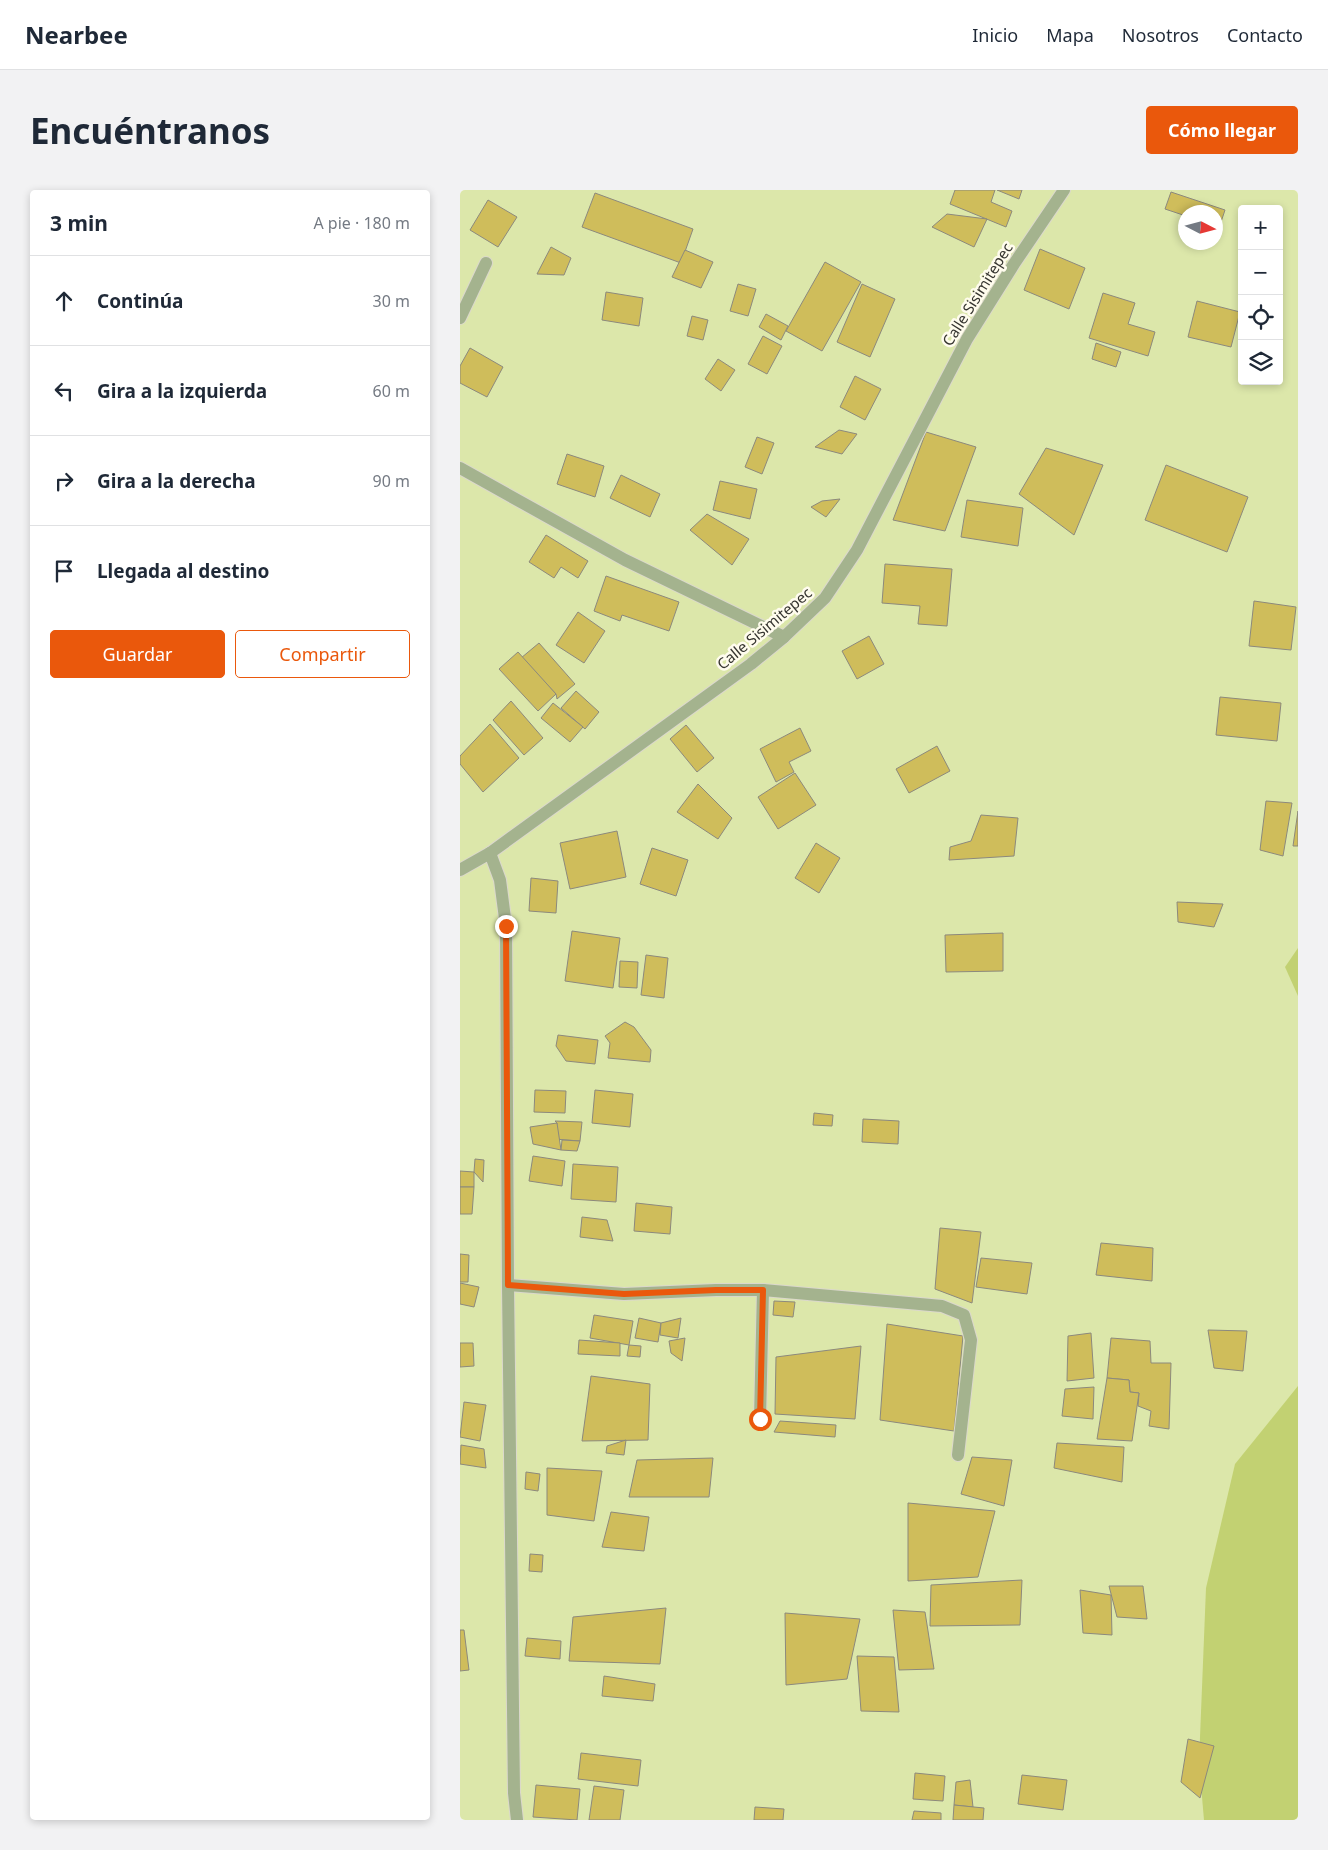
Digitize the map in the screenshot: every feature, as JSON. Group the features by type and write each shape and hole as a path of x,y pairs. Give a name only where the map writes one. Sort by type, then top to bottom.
{"street":[{"name":"Calle Sisimitepec","path":"460,870 490,853 751,664 784,637 825,598 858,550 967,339 1014,264 1064,190"},
{"path":"460,318 486,263"},
{"path":"460,468 624,560 784,637"},
{"path":"490,853 500,880 506,926 514,1793 517,1820"},
{"path":"508,1285 624,1294 763,1290 942,1306 964,1315 970,1340 958,1454"},
{"path":"760,1419 763,1290"}],"green space":[{"path":"460,190 1298,190 1298,1820 460,1820"},
{"path":"1298,948 1298,996 1285,967"},
{"path":"1298,1386 1298,1820 1204,1820 1199,1762 1206,1588 1235,1464"}],"building":[{"path":"955,190 995,190 991,202 1012,211 1006,227 950,204"},
{"path":"997,190 1022,190 1019,199"},
{"path":"1171,192 1210,205 1178,205 1178,213 1165,209"},
{"path":"595,193 693,229 681,263 582,227"},
{"path":"488,200 517,217 498,247 470,230"},
{"path":"947,214 987,219 974,247 932,227"},
{"path":"551,247 571,258 564,275 537,274"},
{"path":"1040,249 1085,268 1069,309 1024,290"},
{"path":"685,250 713,262 701,288 672,277"},
{"path":"825,262 861,282 822,351 786,331"},
{"path":"738,284 756,289 748,316 730,311"},
{"path":"862,284 895,299 870,357 837,342"},
{"path":"606,292 643,298 639,326 602,320"},
{"path":"1103,293 1135,303 1128,324 1155,332 1148,356 1089,338"},
{"path":"1197,301 1238,311 1238,320 1231,347 1188,337"},
{"path":"766,314 788,326 781,340 759,327"},
{"path":"692,316 708,320 703,340 687,336"},
{"path":"763,336 782,346 767,374 748,364"},
{"path":"1096,343 1121,352 1116,367 1092,359"},
{"path":"470,348 503,367 487,397 460,383 460,366"},
{"path":"718,359 735,370 721,391 705,379"},
{"path":"855,376 881,389 865,420 840,407"},
{"path":"839,430 857,434 842,454 815,447"},
{"path":"926,432 976,447 945,531 893,520"},
{"path":"757,437 774,443 762,474 745,467"},
{"path":"1046,448 1103,465 1074,535 1019,494"},
{"path":"567,454 604,466 595,497 557,484"},
{"path":"1166,465 1248,497 1227,552 1145,520"},
{"path":"621,475 660,494 650,517 610,498"},
{"path":"720,481 757,489 750,519 713,510"},
{"path":"840,499 826,517 811,507 822,501"},
{"path":"967,500 1023,508 1018,546 961,537"},
{"path":"707,514 749,539 732,565 690,530"},
{"path":"546,535 588,561 578,578 561,567 554,578 529,562"},
{"path":"885,564 952,569 947,626 918,624 920,606 882,603"},
{"path":"606,576 679,602 669,631 622,615 620,621 594,611"},
{"path":"1254,601 1296,607 1291,650 1249,646"},
{"path":"578,612 605,631 584,663 556,645"},
{"path":"869,636 884,664 857,679 842,651"},
{"path":"539,643 575,684 557,699 556,694 521,658"},
{"path":"518,652 556,694 538,711 499,669"},
{"path":"576,691 599,712 585,729 561,708"},
{"path":"1220,697 1281,703 1277,741 1216,735"},
{"path":"511,701 543,738 524,755 493,720"},
{"path":"553,703 583,727 570,742 541,718"},
{"path":"490,724 519,758 483,792 460,764 460,756"},
{"path":"686,725 714,758 697,772 670,739"},
{"path":"800,728 811,751 789,762 794,772 776,782 760,749"},
{"path":"937,746 950,771 909,793 896,769"},
{"path":"795,773 816,805 778,829 758,797"},
{"path":"698,784 732,818 718,839 677,812"},
{"path":"1266,801 1292,803 1283,856 1260,850"},
{"path":"1298,811 1298,846 1293,846"},
{"path":"981,815 1018,818 1014,856 949,860 950,847 971,841"},
{"path":"617,831 626,877 570,889 560,843"},
{"path":"816,843 840,858 819,893 795,878"},
{"path":"652,848 688,860 676,896 640,884"},
{"path":"531,878 558,881 556,913 529,911"},
{"path":"1177,902 1223,904 1214,927 1178,922"},
{"path":"572,931 620,938 613,988 565,981"},
{"path":"1003,933 1003,971 946,972 945,935"},
{"path":"646,955 668,958 664,998 641,995"},
{"path":"620,961 638,962 637,988 619,987"},
{"path":"625,1022 634,1027 651,1050 650,1062 608,1058 610,1043 605,1036"},
{"path":"558,1035 598,1040 595,1064 566,1061 556,1046"},
{"path":"535,1090 566,1091 565,1113 534,1112"},
{"path":"595,1090 633,1094 630,1127 592,1123"},
{"path":"814,1113 833,1115 832,1126 813,1125"},
{"path":"863,1119 899,1121 898,1144 862,1142"},
{"path":"555,1121 582,1122 580,1141 554,1139 557,1123"},
{"path":"557,1123 561,1150 533,1144 530,1127"},
{"path":"562,1140 580,1141 577,1151 561,1150"},
{"path":"533,1156 565,1161 562,1186 529,1181"},
{"path":"475,1159 484,1160 483,1182 474,1172"},
{"path":"573,1164 618,1167 616,1202 571,1199"},
{"path":"460,1171 474,1172 474,1187 460,1187"},
{"path":"460,1187 474,1187 472,1214 460,1214"},
{"path":"636,1203 672,1207 670,1234 634,1231"},
{"path":"582,1217 607,1220 613,1241 580,1237"},
{"path":"940,1228 981,1232 972,1303 935,1289"},
{"path":"1101,1243 1153,1248 1152,1281 1096,1275"},
{"path":"460,1254 469,1255 468,1282 460,1282"},
{"path":"981,1258 1032,1263 1027,1294 976,1287"},
{"path":"460,1283 479,1287 474,1307 460,1304"},
{"path":"774,1301 795,1302 793,1317 773,1315"},
{"path":"594,1315 633,1321 629,1345 590,1338"},
{"path":"639,1318 661,1323 658,1342 635,1338"},
{"path":"681,1318 678,1338 660,1335 661,1323"},
{"path":"887,1324 963,1336 954,1431 880,1420"},
{"path":"1208,1330 1247,1331 1243,1371 1214,1368"},
{"path":"1091,1333 1094,1378 1067,1381 1068,1336"},
{"path":"685,1338 682,1361 671,1353 669,1341"},
{"path":"1111,1338 1150,1341 1151,1363 1171,1363 1169,1429 1149,1426 1151,1411 1138,1406 1139,1393 1130,1392 1129,1380 1107,1378"},
{"path":"579,1340 620,1343 620,1356 578,1354"},
{"path":"460,1343 473,1343 474,1366 460,1367"},
{"path":"629,1345 641,1346 640,1357 627,1356"},
{"path":"861,1346 855,1419 775,1414 776,1357"},
{"path":"591,1376 650,1384 648,1440 582,1441"},
{"path":"1107,1378 1129,1380 1130,1392 1139,1393 1132,1441 1097,1439"},
{"path":"1094,1387 1093,1419 1062,1416 1065,1389"},
{"path":"464,1402 486,1405 480,1441 460,1437"},
{"path":"780,1421 836,1425 835,1437 774,1432"},
{"path":"626,1440 624,1455 606,1453 607,1446"},
{"path":"1057,1443 1124,1447 1122,1482 1054,1468"},
{"path":"461,1445 484,1449 486,1468 460,1464"},
{"path":"972,1457 1012,1460 1004,1506 961,1494"},
{"path":"713,1458 709,1497 629,1497 637,1460"},
{"path":"547,1468 602,1471 594,1521 547,1515"},
{"path":"526,1472 540,1474 538,1491 525,1489"},
{"path":"908,1503 995,1511 978,1577 908,1581"},
{"path":"611,1512 649,1517 644,1551 602,1547"},
{"path":"530,1554 543,1555 542,1572 529,1571"},
{"path":"1022,1580 1020,1625 930,1626 931,1585"},
{"path":"1109,1586 1143,1586 1147,1619 1117,1617"},
{"path":"1080,1590 1111,1595 1112,1635 1083,1633"},
{"path":"666,1608 660,1664 569,1661 573,1617"},
{"path":"893,1610 925,1612 934,1669 899,1670"},
{"path":"785,1613 860,1619 847,1679 786,1685"},
{"path":"460,1630 464,1630 469,1670 460,1671"},
{"path":"527,1638 561,1641 560,1659 525,1656"},
{"path":"857,1656 894,1657 899,1712 861,1711"},
{"path":"604,1676 655,1684 653,1701 602,1696"},
{"path":"1188,1739 1214,1746 1200,1798 1181,1782"},
{"path":"581,1753 641,1760 638,1786 578,1779"},
{"path":"915,1773 945,1776 943,1801 913,1799"},
{"path":"1022,1775 1067,1780 1063,1810 1018,1804"},
{"path":"970,1780 973,1807 954,1805 956,1782"},
{"path":"536,1785 580,1789 577,1820 533,1817"},
{"path":"594,1786 624,1790 620,1820 589,1820"},
{"path":"954,1805 984,1808 983,1820 953,1820"},
{"path":"755,1807 784,1809 783,1820 754,1820"},
{"path":"914,1811 941,1813 941,1820 912,1820"}],"route":[{"path":"506,926 508,1285 624,1294 763,1290 760,1419"}]}
